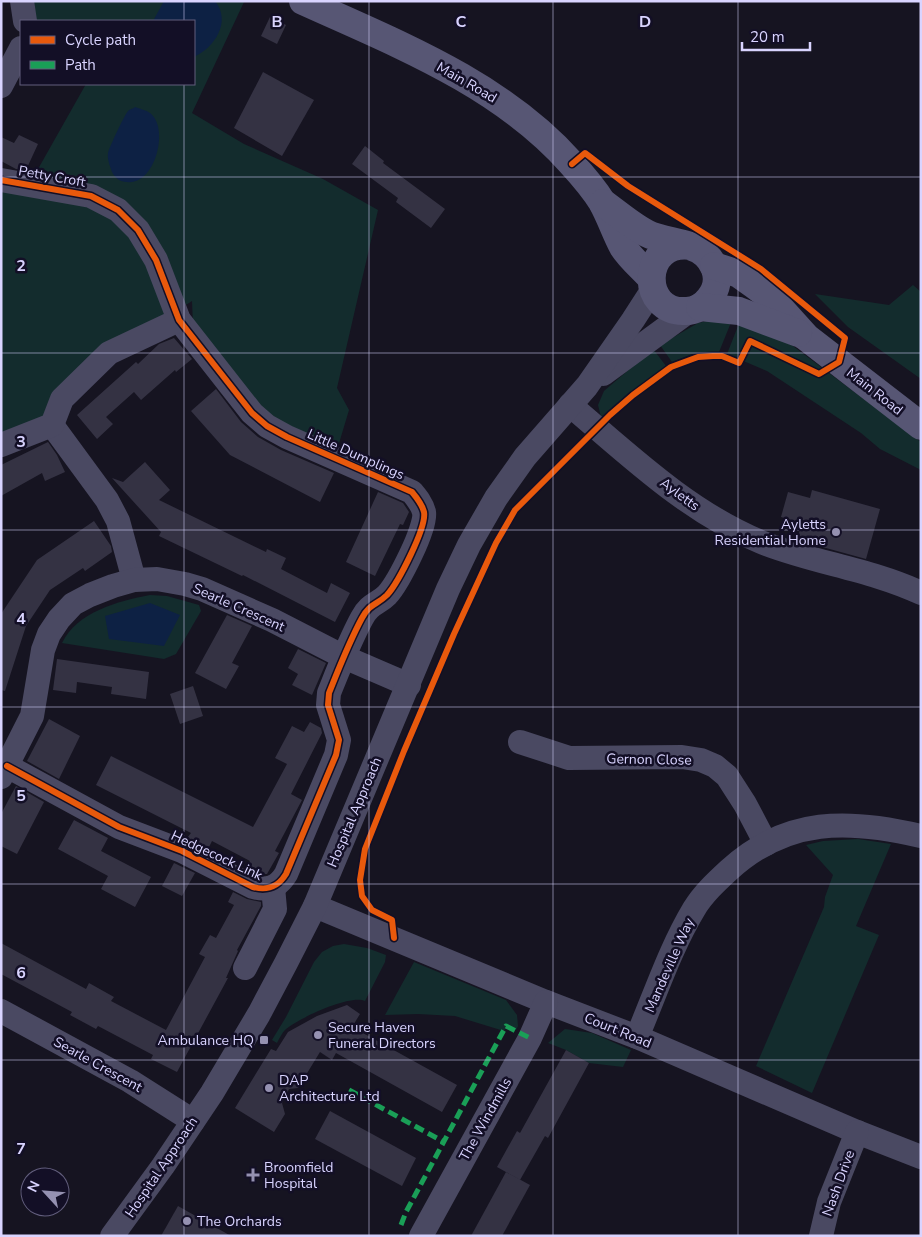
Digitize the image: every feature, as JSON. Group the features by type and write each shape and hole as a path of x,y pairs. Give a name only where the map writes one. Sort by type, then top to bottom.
{"main road":[{"name":"Main Road","path":"308,2 421,55 466,79 497,98 554,145 572,164 602,202 624,248 652,284 660,302 667,307 681,312 695,309 740,311 770,321 806,337"},
{"name":"Main Road","path":"602,202 646,233 701,250 709,257 714,266 739,274 754,284 769,296 806,337 921,426"},
{"path":"652,284 652,270 660,255 675,246 692,246"},
{"path":"695,309 712,295 716,287 717,278 714,266"}],"street":[{"path":"22,1 25,20"},
{"path":"1,86 20,50"},
{"name":"Petty Croft","path":"1,180 91,196 118,210 138,230 156,260 179,320"},
{"name":"Hospital Approach","path":"112,1236 130,1214 193,1121 259,1014 315,906 448,589 496,498 525,457 587,386 633,320 652,284"},
{"name":"Hospital Approach","path":"587,386 695,309"},
{"path":"1,445 52,425 62,399 109,353 179,320"},
{"name":"Little Dumplings","path":"179,320 252,413 268,426 287,437 412,492 420,502 424,513 423,529 394,586 385,597 370,606 362,618 344,657"},
{"name":"Ayletts","path":"570,405 664,483 718,521 786,552 894,582 921,593"},
{"path":"52,425 118,521 134,580"},
{"name":"Searle Crescent","path":"4,772 32,716 43,650 49,634 59,619 73,604 90,595 134,580 157,579 202,589 272,620 344,657 408,684"},
{"name":"Hedgecock Link","path":"4,772 119,827 182,851 253,887 262,890 273,888 281,882 286,874 336,755 339,740 328,705 329,693 344,657"},
{"name":"Gernon Close","path":"520,742 569,758 682,757 702,760 715,766 727,776 766,844"},
{"name":"Mandeville Way","path":"637,1037 680,935 695,908 713,884 739,861 784,835 808,829 840,825 869,826 921,836"},
{"name":"Hedgecock Link","path":"245,968 275,908 273,888"},
{"name":"Court Road","path":"315,906 546,1002 637,1037 857,1132 921,1157"},
{"name":"The Windmills","path":"421,1236 530,1038 546,1002"},
{"name":"Searle Crescent","path":"1,1011 115,1072 193,1121"},
{"name":"Nash Drive","path":"821,1236 829,1202 857,1132"}],"green space":[{"path":"30,1 244,2 192,113 244,144 323,179 378,210 337,388 349,410 337,450 265,415 193,325 192,301 166,318 40,421 1,437 1,187 29,185 85,85 195,85 195,20 33,20"},
{"path":"913,285 921,292 921,379 848,327 815,294 889,305"},
{"path":"711,320 732,320 719,352 692,354 672,362 660,345 698,323"},
{"path":"740,321 770,333 793,346 921,442 921,470 880,449 861,433 767,371 727,354"},
{"path":"653,349 666,366 601,417 598,405 604,391"},
{"path":"150,595 167,596 199,605 201,611 176,654 164,659 62,643 69,632 88,616 112,605"},
{"path":"858,839 891,844 856,926 879,935 812,1093 756,1066 824,907 825,897 833,875 806,845 823,841"},
{"path":"344,944 367,948 386,955 385,962 365,1001 348,1001 312,1014 291,1025 284,1031 277,1043 272,1040 314,962 322,952 333,946"},
{"path":"414,962 506,1000 517,1015 518,1026 516,1030 507,1026 504,1031 455,1016 385,1015"},
{"path":"565,1029 592,1033 631,1050 623,1067 589,1063 566,1050 548,1043"}],"water":[{"path":"164,1 215,1 222,17 221,26 214,41 195,56 195,20 154,20"},
{"path":"135,107 150,113 156,120 159,142 152,166 145,175 137,181 124,182 113,174 108,153 126,113"},
{"path":"150,603 180,615 164,646 109,639 105,616"}],"building":[{"path":"270,17 286,25 277,44 261,36"},
{"path":"263,72 314,100 282,156 234,128"},
{"path":"19,135 38,144 26,170 16,169 1,161 1,137 14,143"},
{"path":"365,146 384,161 383,163 445,209 431,228 396,202 398,198 352,164"},
{"path":"174,338 192,359 176,372 175,370 141,400 134,392 106,417 113,424 97,439 77,415 136,362 138,364 159,344"},
{"path":"216,389 241,422 258,437 281,450 334,473 320,502 230,455 191,411"},
{"path":"48,442 65,472 45,481 42,473 1,496 1,465"},
{"path":"145,462 170,490 159,500 266,552 267,549 286,558 281,569 327,593 331,583 350,593 335,622 243,575 159,536 161,532 112,478 123,482"},
{"name":"Ayletts Residential Home","path":"812,490 880,509 866,559 797,540 802,523 781,517 788,492 810,498"},
{"path":"378,492 403,503 409,512 403,525 400,524 375,576 346,562"},
{"path":"94,521 111,546 112,552 85,571 83,568 50,590 26,626 5,691 1,690 1,614 37,560"},
{"path":"227,615 252,626 232,663 239,666 226,689 195,673"},
{"path":"298,649 326,663 312,695 292,685 298,674 288,668"},
{"path":"57,659 149,672 146,699 111,694 112,687 77,682 76,693 53,690"},
{"path":"193,686 203,716 180,724 170,694"},
{"path":"49,719 80,736 59,779 27,761"},
{"path":"310,722 321,728 322,733 291,794 302,800 275,851 279,853 267,874 258,874 246,868 250,861 212,841 208,849 187,838 191,833 96,785 111,756 253,827 287,764 275,758 292,726 304,732"},
{"path":"16,786 44,802 17,854 1,846 1,814"},
{"path":"74,820 108,838 101,851 151,877 135,907 101,889 108,876 58,849"},
{"path":"174,863 195,873 182,896 162,886"},
{"path":"233,892 247,899 261,902 261,906 237,950 226,978 228,978 177,1072 151,1059 153,1055 98,1026 96,1029 70,1015 72,1012 1,974 1,943 86,989 89,983 114,997 111,1001 166,1030 205,957 199,954 210,935 216,938 234,905 228,902"},
{"path":"347,1005 360,1014 352,1027 457,1085 442,1112 336,1053 332,1060 320,1052 298,1088 289,1089 282,1103 285,1114 274,1132 235,1108 271,1049 276,1051 288,1032 317,1016"},
{"path":"566,1050 589,1063 548,1138 545,1136 520,1180 497,1167 517,1131 520,1133"},
{"path":"330,1111 416,1158 402,1186 315,1139"},
{"path":"506,1172 530,1185 502,1236 471,1236"},
{"name":"The Orchards","path":"178,1206 231,1236 161,1236"}],"marked path":[{"path":"401,1225 406,1212 506,1026 530,1038"},
{"path":"349,1090 444,1142"}],"cycle path":[{"path":"394,938 392,920 372,910 362,896 360,880 365,849 454,634 496,543 515,510 610,415 671,367 698,357 713,356 722,356 739,363 750,341 819,374 839,362 845,338 761,269 628,186 585,153 572,164"},
{"path":"1,180 91,196 118,210 138,230 156,260 179,320 252,413 267,426 287,437 412,492 421,504 424,512 424,519 417,542 404,567 392,589 371,607 362,618 348,646 329,693 328,705 339,740 336,755 286,874 276,885 268,888 253,887 182,851 119,827 7,766"}],"place":[{"name":"Ayletts Residential Home","path":"836,532"},
{"name":"Secure Haven Funeral Directors","path":"318,1035"},
{"name":"Ambulance HQ","path":"264,1040"},
{"name":"DAP Architecture Ltd","path":"269,1088"},
{"name":"Broomfield Hospital","path":"253,1175"},
{"name":"The Orchards","path":"187,1221"}]}
